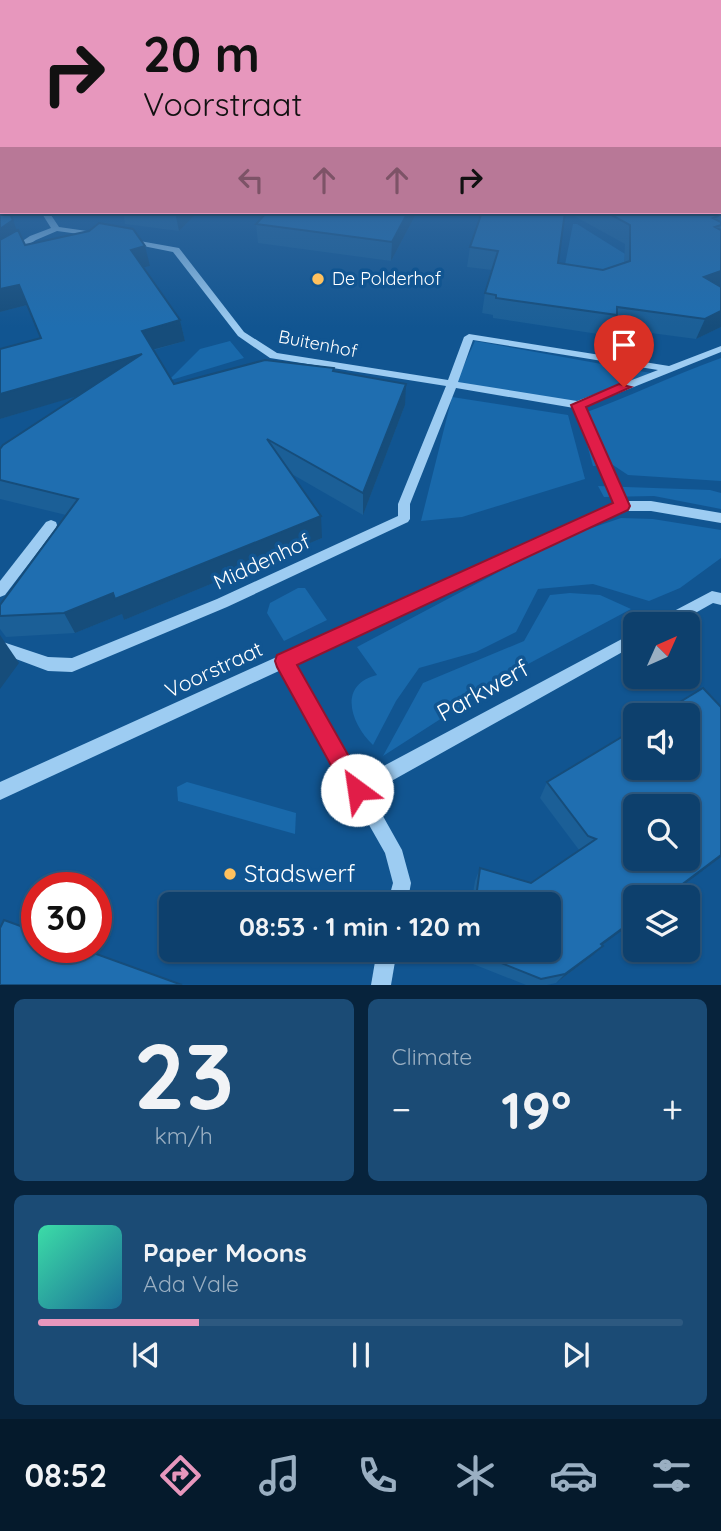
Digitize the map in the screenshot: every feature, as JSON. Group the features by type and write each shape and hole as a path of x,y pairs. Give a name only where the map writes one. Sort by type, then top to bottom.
{"street":[{"path":"0,260 41,235"},
{"name":"Buitenhof","path":"91,235 176,250 241,334 274,356 578,405"},
{"path":"452,384 469,337 669,369"},
{"path":"622,506 578,405 721,349"},
{"name":"Middenhof","path":"0,647 48,664 72,665 230,600 404,519 404,504 452,384"},
{"name":"Voorstraat","path":"0,791 622,506 651,506 721,518"},
{"path":"0,591 51,525"},
{"path":"684,612 712,597 721,599"},
{"name":"Parkwerf","path":"357,790 623,645"},
{"path":"284,661 393,850 402,883 400,892"},
{"path":"381,985 385,962"}],"shaded area":[{"path":"571,235 595,235 670,282 562,280"},
{"path":"230,341 244,358 168,381 200,349"},
{"path":"475,341 651,373 572,403 454,387"},
{"path":"721,358 721,481 628,475 613,465 593,466 579,415"},
{"path":"452,397 568,415 585,479 462,517 421,521"},
{"path":"598,486 710,490 721,493 721,509 654,496 604,497"},
{"path":"621,518 653,519 721,530 721,558 680,588 649,601 593,584 538,589 516,632 476,652 419,668 396,701 373,745 365,736 354,716 352,696 356,687 364,680 377,675 357,647 565,537"},
{"path":"298,588 305,588 327,620 284,641 267,613 270,603"},
{"path":"550,595 600,595 631,609 515,671 383,756 423,683 524,641"},
{"path":"187,782 296,813 295,834 178,801 177,787"}],"building":[{"path":"9,235 20,235 25,245 71,235 137,235 145,246 131,250 180,320 142,331 174,384 265,360 334,368 333,371 406,384 363,493 267,439 321,516 115,599 113,593 64,613 0,616 0,605 78,499 0,480 0,449 142,354 0,394 0,349 41,338 19,285 0,289 0,240"},
{"path":"339,235 396,235 392,242"},
{"path":"474,235 562,235 558,263 603,270 630,261 630,235 721,235 721,271 704,277 721,287 721,311 705,319 617,307 617,315 496,298 496,295 485,293 498,251 470,247"},
{"path":"703,688 721,707 721,855 700,871 700,794 623,794 623,871 700,871 681,885 623,885 623,928 565,974 541,979 499,962 561,962 561,892 477,892 480,868 531,883 596,839 588,836 547,782 623,736 623,780 700,780 700,703 678,703"},
{"path":"4,920 21,926 21,963 112,963 112,960 182,985 0,985 0,928"}],"place":[{"name":"De Polderhof","path":"318,279"},
{"name":"Stadswerf","path":"230,874"}],"route":[{"path":"357,790 284,661 622,506 608,480 578,405 624,387"}]}
